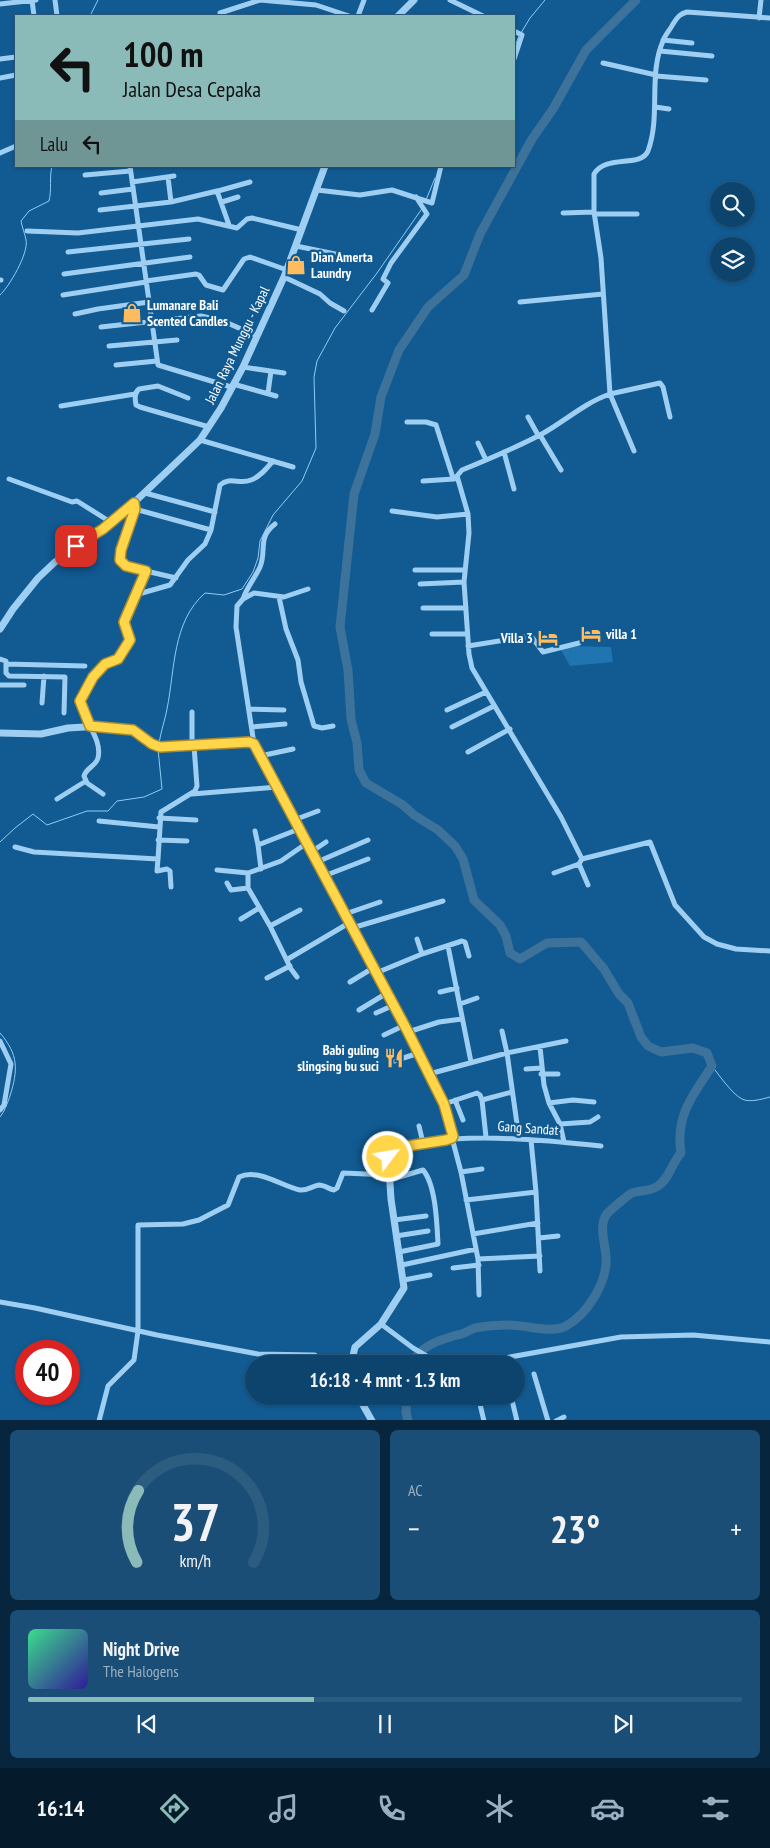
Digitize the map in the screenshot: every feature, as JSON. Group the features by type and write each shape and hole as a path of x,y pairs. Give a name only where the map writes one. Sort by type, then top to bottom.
{"street":[{"path":"0,4 33,0 34,15"},
{"path":"55,0 57,15"},
{"path":"220,13 260,0 316,5 346,15"},
{"path":"358,15 364,0"},
{"path":"399,15 414,0"},
{"path":"450,0 481,15"},
{"path":"759,18 761,0"},
{"path":"634,451 610,394 601,258 594,213 595,171 606,164 644,157 648,150 655,107 656,75 660,51 663,40 678,16 684,13 770,18"},
{"path":"515,32 522,35 515,56"},
{"path":"663,40 692,43"},
{"path":"660,51 712,56"},
{"path":"0,59 15,57"},
{"path":"603,63 656,75 706,80"},
{"path":"0,78 15,76"},
{"path":"655,107 669,110"},
{"path":"0,153 15,146"},
{"name":"Jalan Raya Munggu - Kapal","path":"0,629 13,609 38,578 54,562 135,506 145,493 200,440 243,367 287,270 325,167"},
{"path":"317,190 360,195 392,190 430,203 434,202 442,167"},
{"path":"85,176 130,169 157,363"},
{"path":"132,182 171,176 171,202"},
{"path":"100,210 136,208 171,202 250,182"},
{"path":"101,193 133,189"},
{"path":"218,191 229,225"},
{"path":"222,202 238,197"},
{"path":"372,310 388,283 383,279 391,263 427,214 418,198"},
{"path":"563,213 636,214"},
{"path":"27,231 78,233 198,219 239,228 247,219 252,218 302,230"},
{"path":"68,252 141,246 189,238"},
{"path":"296,246 346,256"},
{"path":"64,274 190,257"},
{"path":"63,295 196,274 200,275 206,285 222,290 226,288 244,259 250,257 287,270"},
{"path":"284,277 320,294 330,303 344,311"},
{"path":"520,302 603,294"},
{"path":"75,314 149,302"},
{"path":"101,327 190,316 210,317 257,336"},
{"path":"109,346 177,340"},
{"path":"116,365 157,363 232,386 276,396"},
{"path":"243,367 284,373"},
{"path":"268,393 271,371"},
{"path":"455,479 462,470 539,435 598,398 610,394 660,383 663,387 670,417"},
{"path":"61,406 136,394 141,388 158,386 188,398"},
{"path":"136,394 138,406 208,427"},
{"path":"528,417 561,470"},
{"path":"407,422 426,422 436,425 468,514 469,533 464,582 468,646 472,668 562,817 588,885"},
{"path":"200,440 293,467"},
{"path":"478,443 486,460"},
{"path":"504,452 514,489"},
{"path":"135,595 168,586 188,560 205,544 211,530 220,485 223,482 227,480 245,482 252,480 273,461"},
{"path":"9,479 72,502 77,501 112,522"},
{"path":"423,481 455,479"},
{"path":"145,493 215,512"},
{"path":"176,578 126,566 120,560 121,550 135,506 211,530"},
{"path":"392,512 437,517 468,514"},
{"path":"275,524 265,536 261,565 237,606 236,622 254,744 407,1028 444,1104 451,1126 476,1249 480,1294"},
{"path":"415,570 465,570"},
{"path":"103,794 86,781 84,774 98,757 96,740 80,701 97,672 105,664 118,659 130,640 124,622 146,571"},
{"path":"420,584 464,582"},
{"path":"242,599 249,595 260,593 287,597 308,590"},
{"path":"279,597 286,629 298,660 301,682 314,726 322,728 333,726"},
{"path":"423,608 466,608"},
{"path":"432,634 467,634"},
{"path":"468,646 531,636 543,652 558,650 564,646 579,642"},
{"path":"0,659 4,660 6,673 9,676 65,677 64,713"},
{"path":"6,664 85,666"},
{"path":"42,703 44,676"},
{"path":"0,685 24,685"},
{"path":"447,710 486,692"},
{"path":"452,726 494,706"},
{"path":"249,709 284,710"},
{"path":"192,712 197,786 192,794"},
{"path":"252,727 285,724"},
{"path":"0,733 41,734 90,726 133,730 152,744 160,747 249,742 254,744"},
{"path":"468,752 510,730"},
{"path":"260,756 293,749"},
{"path":"56,799 86,781"},
{"path":"171,886 170,870 157,871 159,818 164,809 192,794 276,787"},
{"path":"294,820 318,811"},
{"path":"159,818 196,820"},
{"path":"99,821 159,827"},
{"path":"258,845 300,829"},
{"path":"255,831 261,868"},
{"path":"158,840 187,841"},
{"path":"317,862 368,840"},
{"path":"311,852 326,842"},
{"path":"554,873 580,861 650,842 675,904 704,937 717,944 731,948 770,951"},
{"path":"217,870 248,873 281,861 307,844"},
{"path":"15,848 34,852 158,859"},
{"path":"324,876 368,858"},
{"path":"248,873 248,888 288,959 290,966 298,977"},
{"path":"227,883 231,890 248,888"},
{"path":"288,959 351,925 443,901"},
{"path":"345,914 380,902"},
{"path":"241,919 259,908"},
{"path":"270,926 300,910"},
{"path":"417,939 422,954"},
{"path":"350,982 375,970 464,941 469,956"},
{"path":"448,946 471,1062"},
{"path":"267,978 290,966"},
{"path":"440,992 457,988"},
{"path":"359,1010 387,993"},
{"path":"460,1004 477,998"},
{"path":"376,1013 394,1005"},
{"path":"384,1035 407,1028 462,1020"},
{"path":"502,1031 507,1052 518,1138"},
{"path":"0,1041 11,1064 4,1105 0,1110"},
{"path":"429,1074 507,1052 566,1041"},
{"path":"540,1046 541,1074 549,1103 560,1124 564,1142"},
{"path":"394,1061 419,1053"},
{"path":"526,1069 541,1068"},
{"path":"541,1074 558,1074"},
{"path":"0,1086 6,1086"},
{"path":"482,1100 512,1092"},
{"path":"444,1104 479,1093 482,1100 486,1137"},
{"path":"455,1100 463,1120"},
{"path":"549,1103 573,1100 594,1102"},
{"path":"560,1124 587,1122 598,1117"},
{"path":"419,1126 423,1143"},
{"path":"353,1355 355,1347 381,1324 402,1291 404,1280 396,1236 389,1178 388,1157 390,1150 453,1138"},
{"name":"Gang Sandat","path":"453,1138 518,1138 601,1146"},
{"path":"531,1140 540,1271"},
{"path":"461,1172 482,1169"},
{"path":"99,1420 108,1386 134,1362 138,1331 138,1225 183,1224 199,1220 228,1205 239,1176 242,1175 263,1176 292,1188 304,1190 320,1185 334,1190 337,1188 343,1173 389,1178 423,1170 432,1192 438,1244 400,1252"},
{"path":"466,1200 536,1192"},
{"path":"394,1220 426,1216"},
{"path":"473,1234 538,1223"},
{"path":"396,1236 428,1231"},
{"path":"539,1238 558,1236"},
{"path":"402,1265 476,1249"},
{"path":"453,1268 478,1262 540,1256"},
{"path":"404,1280 430,1275"},
{"path":"0,1302 258,1354 286,1355"},
{"path":"381,1324 424,1355"},
{"path":"525,1356 621,1337 694,1335 770,1342"},
{"path":"534,1374 548,1420"},
{"path":"363,1405 372,1420"},
{"path":"480,1405 484,1420"},
{"path":"513,1405 517,1420"},
{"path":"556,1420 564,1417"}],"shaded area":[{"path":"565,646 611,647 613,662 570,666 561,650"}],"waterway":[{"path":"90,15 98,0"},
{"path":"521,33 530,18 545,0"},
{"path":"417,1355 425,1348 443,1339 475,1328 516,1325 553,1329 566,1326 582,1314 595,1296 604,1276 606,1256 603,1224 606,1215 632,1193 655,1188 665,1179 681,1153 681,1128 687,1106 712,1066 707,1053 693,1048 661,1052 648,1046 641,1037 628,1003 619,994 604,969 581,942 547,943 520,959 510,953 506,936 500,925 474,900 463,859 455,846 438,830 414,815 403,805 366,783 359,770 357,743 351,719 348,670 340,627 354,494 375,434 381,397 399,350 428,307 464,275 480,234 532,139 553,109 586,50 636,0"},
{"path":"515,46 519,36"},
{"path":"0,295 13,278 26,246 21,221 29,211 49,201 52,167"},
{"path":"426,200 435,178"},
{"path":"159,743 167,709 177,647 186,618 205,593 224,595 242,589 253,572 258,558 260,541 273,515 302,481 316,448 314,377 317,361 335,328 377,273 421,210"},
{"path":"0,842 33,814 47,825 87,811 108,811 117,801 144,797 162,789 158,749"},
{"path":"0,1033 11,1048 15,1063 10,1096 5,1110 0,1117"},
{"path":"712,1066 738,1097 752,1101 770,1097"},
{"path":"406,1405 408,1420"}],"place":[{"name":"Dian Amerta Laundry","path":"296,265"},
{"name":"Lumanare Bali Scented Candles","path":"132,313"},
{"name":"villa 1","path":"591,634"},
{"name":"Villa 3","path":"548,638"},
{"name":"Babi guling slingsing bu suci","path":"394,1058"}],"route":[{"path":"76,546 103,529 134,503 135,509 121,550 120,560 126,566 146,571 124,622 125,630 130,640 118,659 101,667 83,693 80,701 90,726 133,730 152,744 160,747 249,742 254,744 408,1032 444,1104 453,1136 446,1140 395,1148 390,1150 388,1157"}]}
